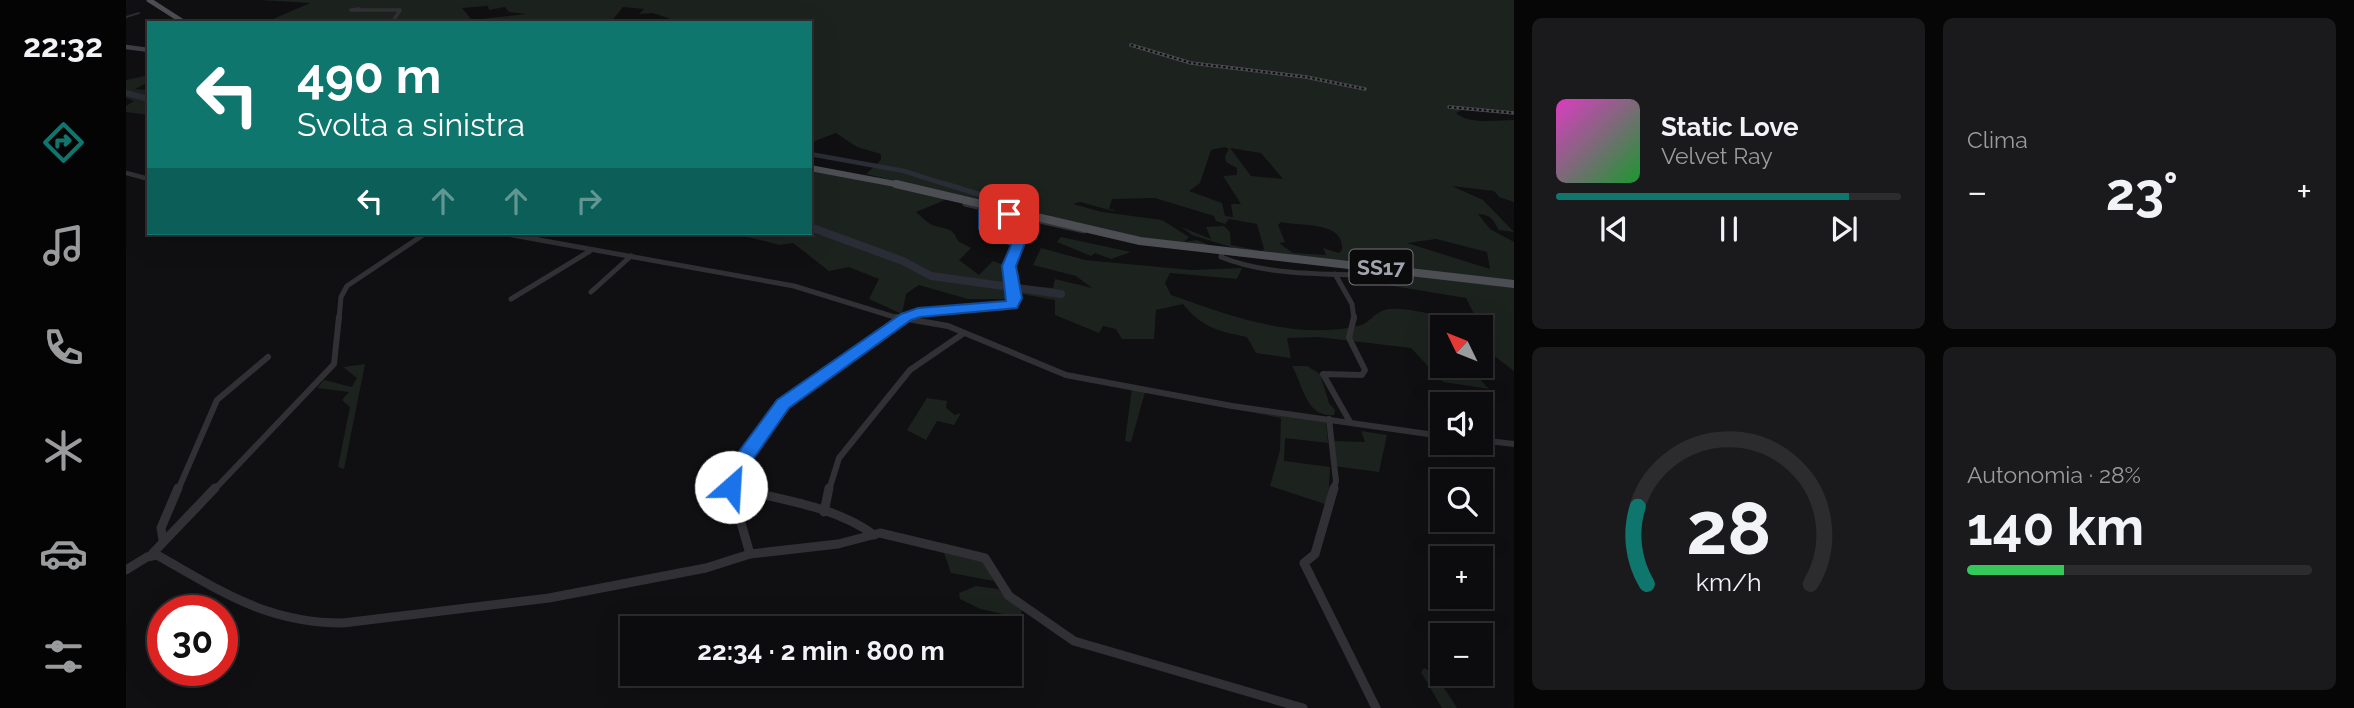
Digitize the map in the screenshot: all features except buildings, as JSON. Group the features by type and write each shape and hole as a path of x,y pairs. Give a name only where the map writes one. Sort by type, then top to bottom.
{"main road":[{"path":"149,0 182,21"},
{"path":"126,47 147,51"},
{"name":"SS17","path":"812,168 861,176 1150,243 1373,266 1514,284"}],"street":[{"path":"359,9 400,10 393,21"},
{"path":"126,173 147,178"},
{"path":"953,198 985,210 1025,216"},
{"path":"750,554 731,487 747,454 783,404 903,319 918,312 1004,308 1014,303 1009,266 1019,243 985,229 985,210"},
{"path":"126,570 152,554 334,364 341,297 347,286 423,235"},
{"path":"512,235 794,286 903,319 940,324 1066,375 1232,406 1430,434"},
{"path":"511,299 591,250"},
{"path":"1222,251 1221,257 1236,264 1335,274 1371,276 1375,272 1373,266"},
{"path":"591,292 631,256"},
{"path":"1335,274 1352,302 1357,321 1349,338 1365,372 1359,375 1323,374 1350,422"},
{"path":"824,512 833,470 839,457 910,370 964,332"},
{"path":"163,540 160,535 161,528 217,400 235,383 260,368 268,357"},
{"path":"1329,419 1335,481 1315,554 1304,563 1376,708"},
{"path":"1493,442 1514,444"},
{"path":"731,487 824,512 864,526 874,535"},
{"path":"152,554 247,606 314,622 343,623 549,598 706,568 750,554 838,544 888,534 985,558 1009,596 1074,641 1303,708"}],"shaded area":[{"path":"260,0 1514,0 1514,113 1489,112 1514,114 1462,110 1456,113 1476,120 1514,120 1514,202 1499,197 1494,191 1452,186 1483,200 1514,232 1499,230 1489,217 1478,214 1490,229 1514,242 1514,283 1234,248 1192,235 1181,227 1211,239 1206,227 1224,226 1230,232 1231,245 1262,251 1264,249 1257,224 1229,219 1225,224 1216,221 1214,216 1155,198 1112,199 1109,209 1115,210 1113,211 1080,202 1073,204 1102,212 1162,220 1189,237 1184,242 1197,240 1211,246 1162,243 866,174 881,160 881,154 857,147 836,133 815,141 812,147 812,21 676,21 653,13 639,14 644,9 623,7 612,21 269,21 310,3","holes":["488,6 489,10 505,7 509,12 526,14 472,20 462,8","1225,147 1229,149 1225,156 1226,162 1237,168 1237,175 1223,176 1241,204 1231,204 1233,217 1225,216 1222,203 1189,191 1200,183 1211,150","1230,148 1261,153 1283,179 1251,176","1281,222 1329,229 1341,240 1342,250 1339,253 1323,248 1326,255 1293,253 1279,243 1285,242 1278,225","1436,239 1487,252 1490,269 1407,243"]},
{"path":"147,75 147,83 135,89 147,90 147,115 126,112 126,106 134,101 126,98 126,80"},
{"path":"812,170 950,198 916,212 932,225 952,231 958,241 971,248 959,260 979,275 993,261 1004,265 1009,284 1053,288 1055,279 1092,288 1076,276 1033,265 1041,248 1085,260 1191,270 1242,268 1237,279 1170,273 1165,283 1171,295 1239,318 1286,328 1334,330 1358,326 1390,309 1435,315 1430,315 1430,368 1411,348 1318,337 1287,338 1291,358 1256,353 1247,337 1204,323 1183,304 1156,310 1154,339 1122,339 1116,329 1103,326 1099,333 1055,315 1055,300 1011,292 1009,299 968,299 919,285 906,294 902,314 869,299 879,279 849,267 829,271 793,243 780,245 739,235 812,235"},
{"path":"1061,237 1131,252 1111,259 1095,253 1091,256 1057,242"},
{"path":"1379,269 1514,287 1514,371 1493,355 1493,315 1474,315 1466,298 1381,284"},
{"path":"365,364 344,469 338,467 350,407 342,400 349,392 317,388 324,380 352,387 357,378 343,367"},
{"path":"1292,366 1307,366 1320,374 1329,403 1335,410 1334,415 1325,415 1311,406"},
{"path":"1439,378 1479,378 1489,389 1443,382"},
{"path":"1132,388 1326,421 1328,443 1285,438 1284,461 1330,467 1328,505 1270,486 1280,450 1281,418 1145,392 1131,442 1125,441"},
{"path":"927,398 947,401 946,408 955,415 961,413 954,425 937,421 926,440 907,430"},
{"path":"1361,431 1387,435 1379,472 1334,466 1333,441 1365,442"},
{"path":"944,553 984,561 994,581 951,573"},
{"path":"976,586 998,589 1022,607 1021,616 980,609 960,599 959,593"},
{"path":"1424,668 1430,671 1430,686 1443,686 1457,708 1442,708 1421,672"}],"waterway":[{"path":"126,17 139,13"},
{"path":"126,93 147,98"},
{"path":"812,154 904,171 951,186"},
{"path":"946,184 981,195"},
{"path":"812,228 903,261 931,276 1061,294"}],"railway":[{"path":"1131,45 1191,63 1306,77 1365,89"},
{"path":"1449,107 1514,113"}],"route":[{"path":"731,487 747,454 775,411 906,317 918,312 1004,308 1012,305 1015,298 1009,266 1019,243 985,229 983,221 985,210 1009,214"}]}
